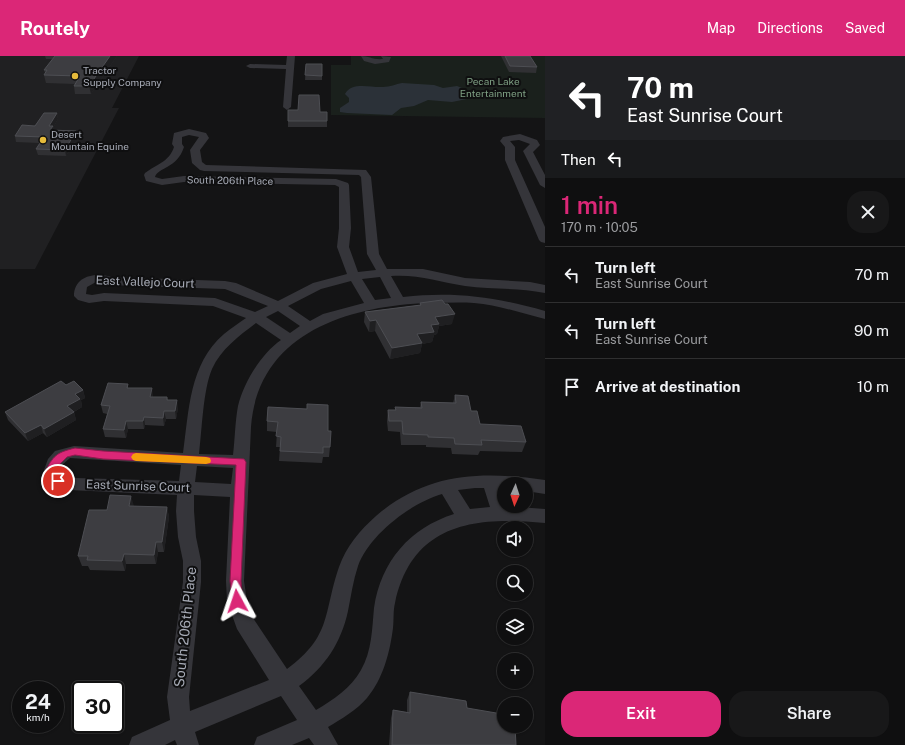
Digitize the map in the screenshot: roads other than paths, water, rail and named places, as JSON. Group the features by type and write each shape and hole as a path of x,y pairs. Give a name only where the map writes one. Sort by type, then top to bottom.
{"street":[{"path":"287,107 291,56"},
{"path":"365,56 364,58 367,60 377,62 386,60 387,57 385,56"},
{"path":"250,66 290,66"},
{"name":"South 206th Place","path":"354,276 343,247 345,228 343,183 330,181 184,179 164,183 154,182 150,179 149,175 174,159 177,155 179,147 177,144 177,135 189,132 203,135 204,138 195,150 197,163 204,168 362,172 366,177 373,254 383,273"},
{"path":"545,185 528,151 536,145 534,142 530,139 520,137 506,139 505,141 510,147 510,160 545,240"},
{"path":"383,273 398,300"},
{"name":"South 206th Place","path":"185,735 178,697 192,582 192,561 187,537 185,511 186,488 200,385 205,369 215,353 228,338 256,318 317,286 354,276 383,273 423,274 465,282 530,286 545,289"},
{"path":"354,276 371,304"},
{"name":"East Vallejo Court","path":"289,339 256,318 208,301 104,298 91,299 80,296 80,289 86,282 99,278 108,281 232,286 280,306 309,326"},
{"path":"327,745 284,684 244,622 237,601 235,581 243,423 250,393 257,376 267,362 289,339 309,326 340,312 371,304 398,300 480,300 504,304 545,315"},
{"name":"East Sunrise Court","path":"239,491 72,484 58,481 52,476 51,470 55,462 64,454 75,452 103,455 241,462"},
{"path":"491,482 497,502"},
{"path":"140,745 185,735 234,704 284,684 318,656 329,638 337,617 350,565 358,548 384,520 400,508 415,499 446,486 497,482"},
{"path":"533,485 545,487"},
{"path":"446,486 465,517"},
{"path":"265,745 313,725 342,706 361,690 370,676 377,656 382,634 384,604 388,587 401,560 412,546 437,527 476,514 497,512"},
{"path":"522,513 545,516"}],"place":[{"name":"Tractor Supply Company","path":"75,76"},
{"name":"Desert Mountain Equine","path":"43,140"}],"park label":[{"name":"Pecan Lake Entertainment","path":"493,86"}]}
